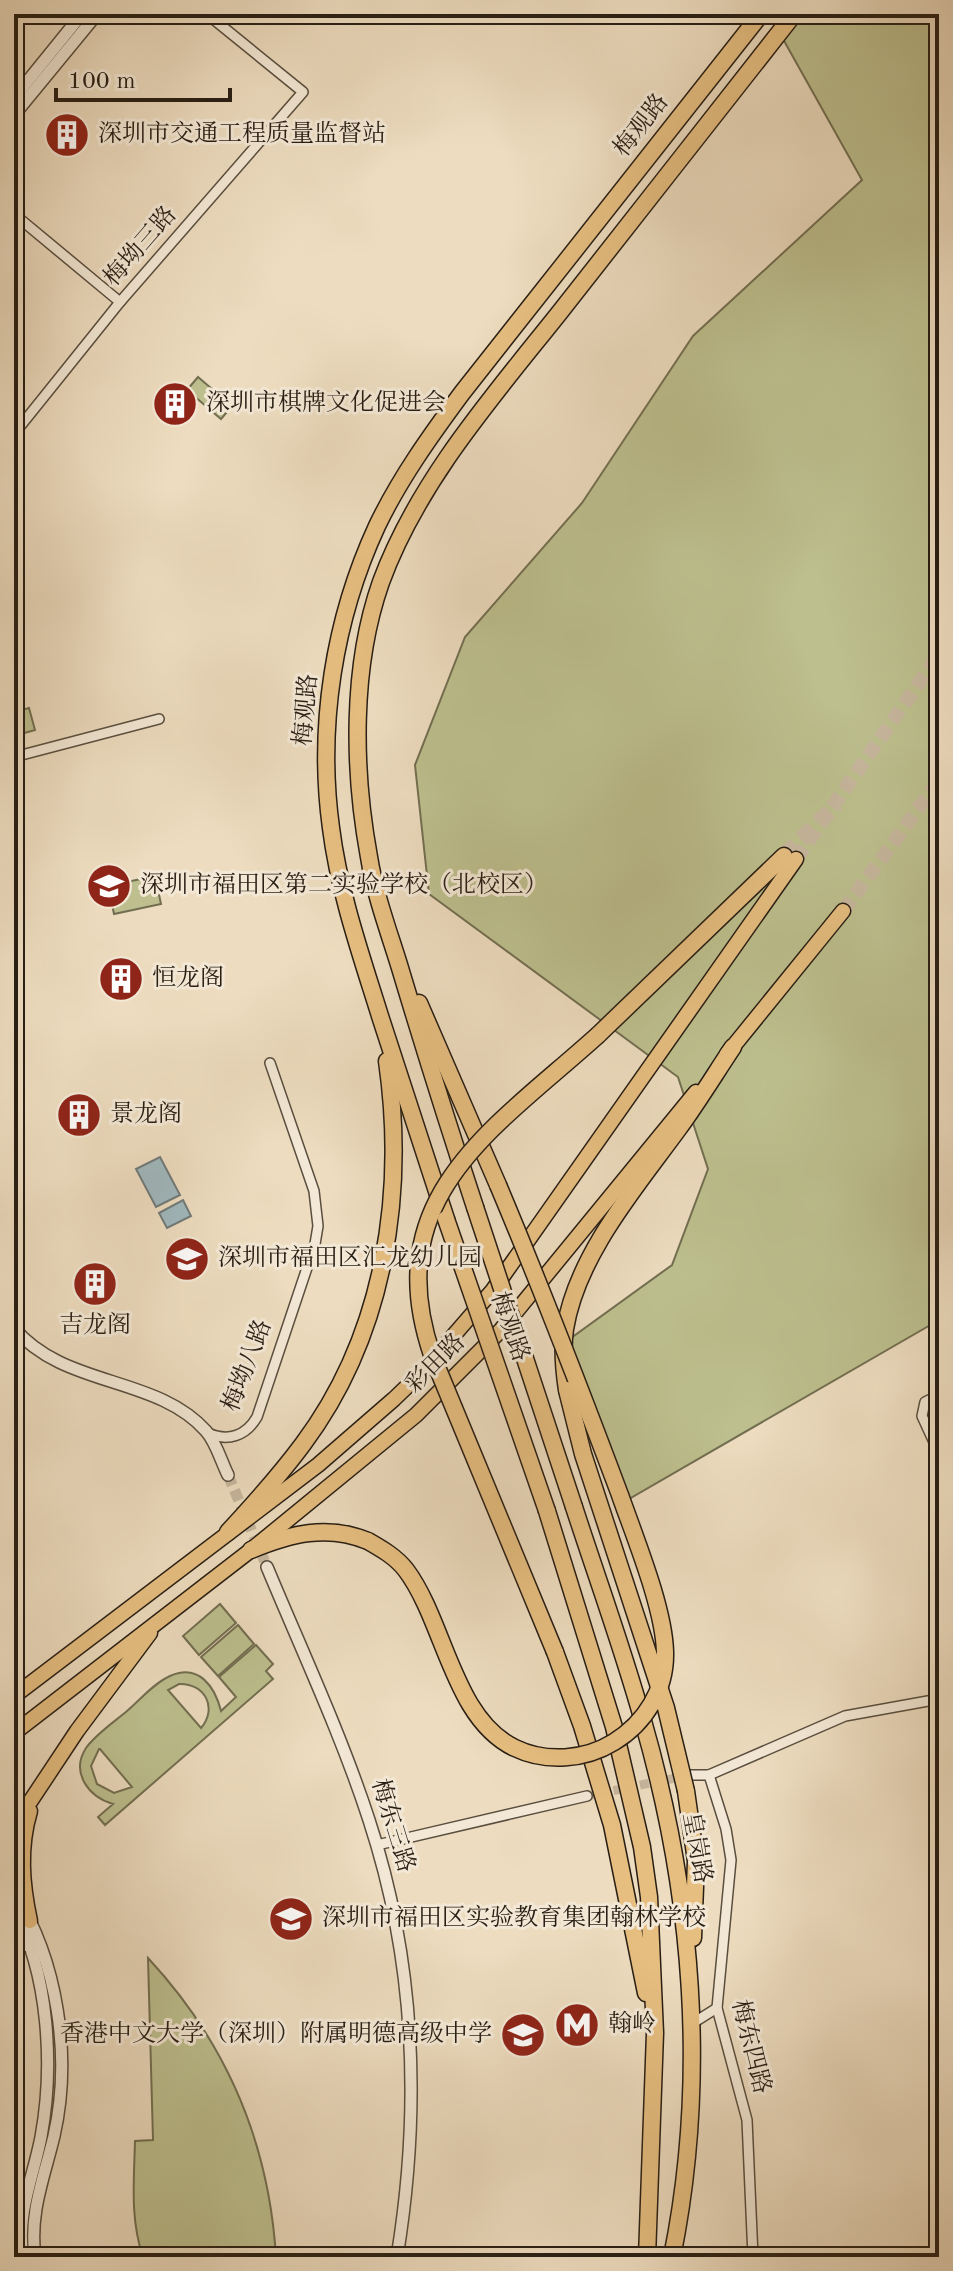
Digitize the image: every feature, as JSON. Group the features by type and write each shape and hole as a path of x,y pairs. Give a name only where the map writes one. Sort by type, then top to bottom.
{"highway":[{"name":"梅观路","path":"655,2033 649,1897 639,1833 614,1727 547,1511 446,1219 346,905 331,829 326,722 333,670 359,568 399,484 434,431 761,14"},
{"name":"梅观路","path":"574,1507 475,1207 369,859 361,791 359,730 368,627 382,582 403,534 462,440 794,14"},
{"path":"647,2257 655,2033 612,1825 587,1741 555,1652 432,1355 418,1299 417,1269 431,1208 458,1168 501,1123 790,857"},
{"path":"251,1550 296,1535 321,1532 348,1533 390,1554 405,1569 424,1602 481,1722 515,1748 541,1757 562,1758 606,1747 639,1721 658,1694 665,1653 656,1603 603,1450 498,1185 388,927"},
{"path":"228,1532 286,1466 320,1419 360,1343 379,1280 391,1210 395,1134 386,1057 373,992"},
{"path":"690,1980 696,1861 687,1783 666,1708 583,1454 563,1361 565,1329 586,1269 634,1186 680,1127 733,1047"},
{"name":"皇岗路","path":"574,1507 654,1764 674,1860 690,1980 693,2023 683,2178 672,2257"}],"main road":[{"name":"彩田路","path":"14,1696 355,1435 457,1333 493,1290 790,857"},
{"name":"彩田路","path":"14,1733 251,1550 416,1415 501,1330 843,911"},
{"path":"14,1826 77,1731 159,1620"},
{"path":"30,1921 22,1867 24,1837 34,1796"},
{"path":"14,1923 29,1946"}],"street":[{"path":"14,98 82,14"},
{"path":"14,115 97,14"},
{"name":"梅坳三路","path":"14,434 120,302 303,92 207,14"},
{"path":"14,214 120,302"},
{"path":"14,757 159,719"},
{"name":"梅坳八路","path":"14,1328 27,1344 61,1365 175,1407 208,1433 221,1437 235,1436 248,1429 257,1417 317,1235 314,1191 270,1063"},
{"path":"939,1395 925,1402 922,1416 939,1453"},
{"path":"208,1433 228,1475"},
{"name":"梅东三路","path":"267,1567 349,1762 377,1845 394,1910 403,1969 413,2091 407,2188 397,2257"},
{"path":"687,1783 845,1716 939,1699"},
{"name":"梅东四路","path":"709,1775 726,1829 731,1860 717,2008 747,2120 753,2257"},
{"path":"377,1845 587,1796"},
{"path":"14,1892 30,1921 53,1991 61,2070 56,2123 34,2210 35,2257"},
{"path":"14,1910 29,1946 41,1994 48,2064 41,2139 22,2207 20,2239 23,2257"},
{"path":"693,2023 717,2008"}],"green space":[{"path":"769,14 939,14 939,1320 622,1503 567,1341 672,1265 708,1169 678,1077 429,894 415,765 465,637 582,503 693,336 862,180"},
{"path":"198,377 232,406 221,419 187,390"},
{"path":"29,708 35,730 14,736 14,712"},
{"path":"155,876 161,904 114,914 108,886"},
{"path":"220,1604 236,1623 199,1655 183,1636"},
{"path":"238,1625 254,1644 218,1676 201,1657"},
{"path":"256,1645 273,1664 266,1671 273,1679 105,1825 98,1817 113,1804 96,1796 84,1783 80,1766 86,1748 153,1687 180,1673 197,1675 204,1680 215,1694 221,1711 236,1697 219,1677","holes":["179,1684 196,1688 206,1698 208,1713 201,1728 168,1690","100,1749 132,1787 114,1793 97,1784 91,1766"]},
{"path":"148,1958 200,2024 239,2096 264,2174 276,2257 143,2257 134,2214 134,2185 135,2141 153,2140"}],"water":[{"path":"160,1157 180,1195 156,1207 136,1169"},
{"path":"183,1200 191,1216 167,1228 159,1213"}],"tunnel":[{"path":"796,859 939,654"},
{"path":"843,911 939,780"},
{"path":"784,856 837,804"},
{"path":"228,1475 267,1567"},
{"path":"587,1796 685,1776"}],"place":[{"name":"深圳市交通工程质量监督站","path":"67,135"},
{"name":"深圳市棋牌文化促进会","path":"175,404"},
{"name":"深圳市福田区第二实验学校（北校区）","path":"109,886"},
{"name":"恒龙阁","path":"121,979"},
{"name":"景龙阁","path":"79,1115"},
{"name":"深圳市福田区汇龙幼儿园","path":"187,1259"},
{"name":"吉龙阁","path":"95,1284"},
{"name":"深圳市福田区实验教育集团翰林学校","path":"291,1919"},
{"name":"翰岭","path":"577,2025"},
{"name":"香港中文大学（深圳）附属明德高级中学","path":"523,2035"}]}
